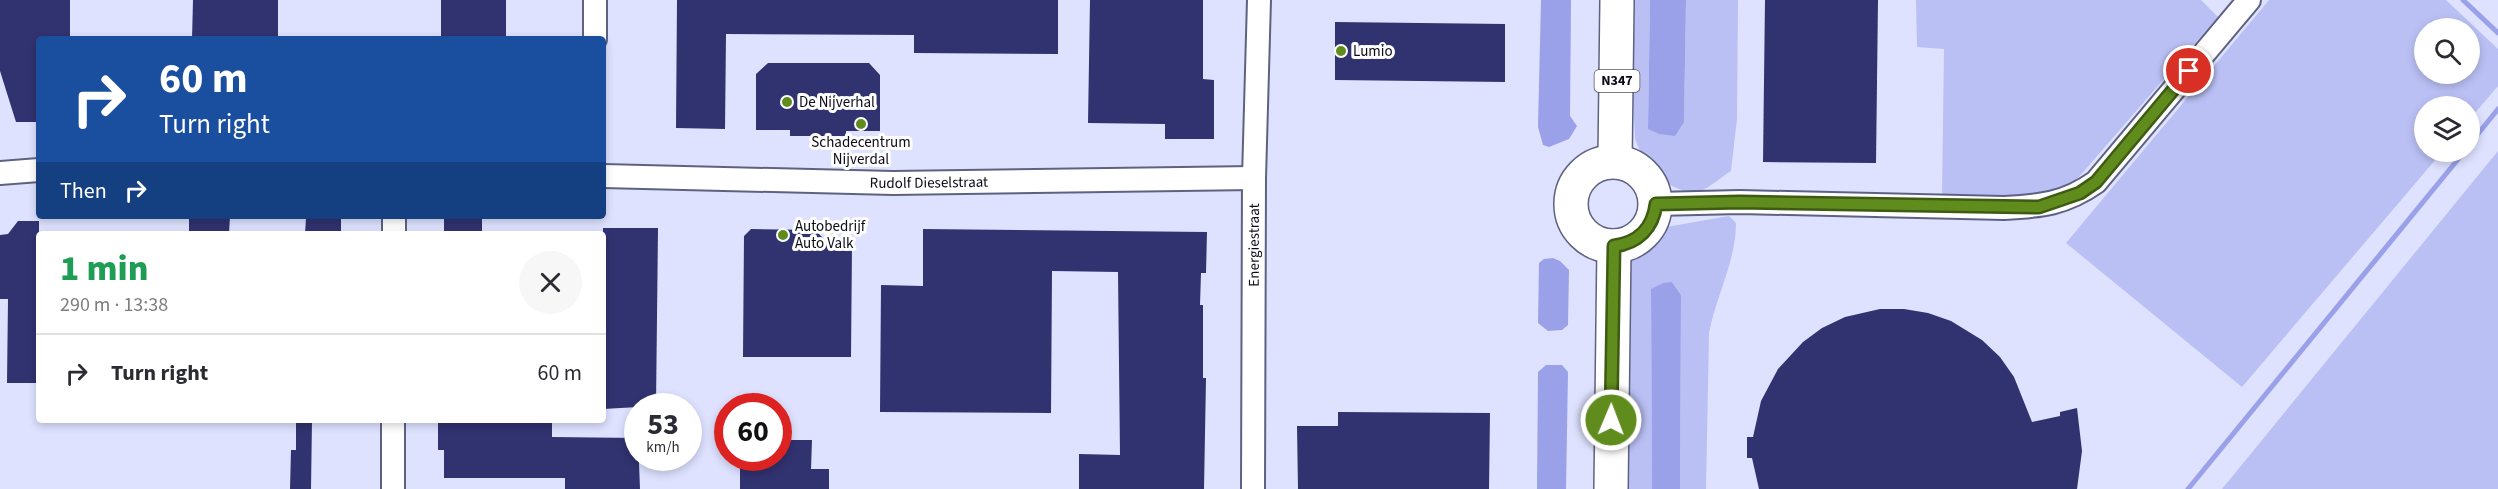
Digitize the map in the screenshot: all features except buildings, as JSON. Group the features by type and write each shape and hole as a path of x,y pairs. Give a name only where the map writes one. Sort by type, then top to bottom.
{"main road":[{"name":"N347","path":"1615,161 1617,0"},
{"path":"1615,161 1636,168 1644,174 1650,183 1656,204 1654,215 1643,234 1624,245 1604,246 1586,237 1574,222 1570,203 1575,184 1581,176 1596,165 1615,161"},
{"path":"1611,489 1614,246"}],"street":[{"path":"595,0 595,36"},
{"name":"Energiestraat","path":"1253,489 1254,178 1259,0"},
{"path":"1656,204 1740,202 2004,208 2039,207 2061,200 2080,193 2096,182 2249,0"},
{"path":"0,173 36,170"},
{"name":"Rudolf Dieselstraat","path":"606,176 893,183 1254,178"},
{"path":"393,423 393,489"}],"shaded area":[{"path":"1541,0 1571,0 1570,116 1577,126 1569,139 1549,147 1543,145 1538,127"},
{"path":"1628,0 1650,0 1648,129 1684,122 1686,0 1738,0 1737,119 1731,171 1703,190 1688,191 1667,183 1650,167 1635,138"},
{"path":"1650,0 1686,0 1684,122 1675,136 1659,134 1648,129"},
{"path":"1916,0 2201,0 2218,17 2071,186 2028,200 1942,196 1944,49 1917,47"},
{"path":"2269,0 2446,0 2465,18 2414,18 2414,84 2480,84 2480,32 2498,49 2498,86 2480,107 2480,96 2414,96 2414,162 2433,162 2242,387 2066,243"},
{"path":"2498,151 2498,489 2222,489"},
{"path":"1729,216 1736,223 1733,251 1709,333 1706,489 1680,489 1681,295 1672,282 1651,289 1652,489 1620,489 1624,262 1666,227"},
{"path":"1553,258 1569,270 1568,325 1562,330 1548,331 1538,323 1539,263 1544,259"},
{"path":"1672,282 1681,295 1680,489 1652,489 1651,289 1663,283"},
{"path":"1546,365 1562,365 1568,372 1566,489 1537,489 1538,372"}],"waterway":[{"path":"2463,0 2498,33"},
{"path":"2480,131 2498,109"},
{"path":"2188,489 2456,162"}],"place":[{"name":"Lumio","path":"1341,51"},
{"name":"De Nijverhal","path":"787,102"},
{"name":"Schadecentrum Nijverdal","path":"861,124"},
{"name":"Autobedrijf Auto Valk","path":"783,235"}],"route":[{"path":"1611,420 1614,246 1624,245 1643,234 1650,225 1656,204 1740,202 1870,206 2039,207 2080,193 2096,182 2189,71"}]}
